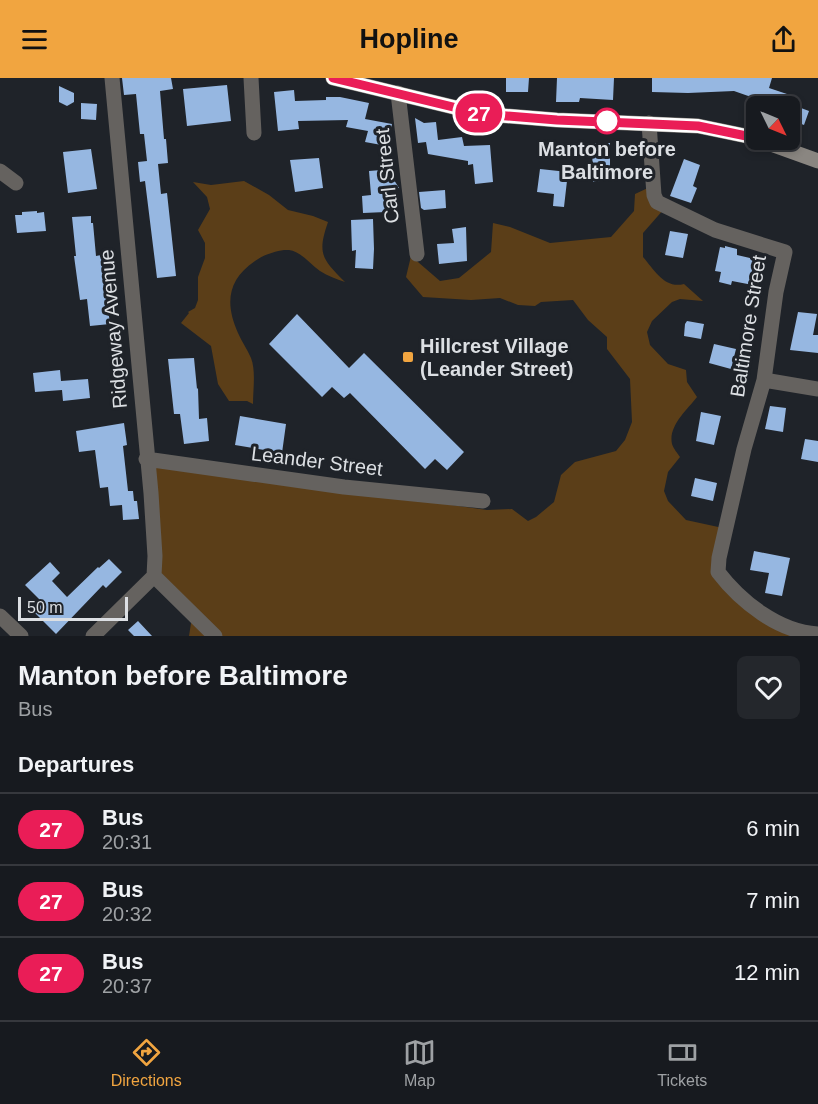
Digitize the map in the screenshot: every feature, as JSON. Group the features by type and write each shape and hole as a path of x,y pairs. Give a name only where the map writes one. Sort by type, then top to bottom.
{"main road":[{"path":"333,78 463,110 504,117 698,126 746,136"},
{"path":"788,150 818,161"}],"street":[{"name":"Ridgeway Avenue","path":"112,78 155,556 154,576"},
{"path":"251,78 254,133"},
{"name":"Carl Street","path":"398,93 417,254"},
{"name":"Baltimore Street","path":"649,123 654,195 657,202 715,230 785,252 776,292 764,380 744,449 719,558 718,572 747,601 778,622 798,630 818,634"},
{"path":"0,171 16,183"},
{"path":"764,380 818,389"},
{"name":"Leander Street","path":"146,459 344,487 483,501"},
{"path":"93,636 154,576 215,636"},
{"path":"0,616 21,636"}],"shaded area":[{"path":"244,181 269,195 288,210 328,222 322,249 331,267 345,282 323,273 302,256 289,250 276,251 262,257 239,276 231,293 231,312 238,333 253,363 253,404 247,401 229,401 218,384 211,346 181,323 188,312 195,308 198,300 198,277 205,258 205,243 198,230 210,209 207,197 193,182 211,185"},
{"path":"650,187 664,209 643,233 643,257 666,281 677,285 684,284 703,301 680,299 672,302 652,321 647,332 650,345 668,364 686,370 687,382 697,397 679,419 673,431 672,444 680,457 668,472 664,491 668,501 686,520 723,528 719,573 736,593 818,636 189,636 192,617 154,578 153,463 487,510 512,509 528,521 554,502 561,475 575,462 616,451 625,440 632,422 630,379 607,349 607,337 588,320 573,300 541,302 535,306 518,305 500,298 471,300 423,297 406,277 411,256 440,281 459,278 491,252 493,223 510,227 550,243 611,237 634,211 635,194"}],"building":[{"path":"122,78 171,78 173,89 160,91 168,163 158,164 161,194 167,193 176,276 157,278 145,181 140,182 138,162 147,161 144,134 140,134 136,94 124,95"},
{"path":"506,78 529,78 528,92 506,92"},
{"path":"557,78 614,78 613,100 580,98 579,102 556,102"},
{"path":"652,78 772,78 769,88 793,96 748,96 734,91 652,92"},
{"path":"227,85 231,121 187,126 183,89"},
{"path":"59,86 74,93 74,102 67,106 59,102"},
{"path":"294,90 295,101 340,97 369,103 365,119 392,124 387,146 365,142 368,131 346,127 348,120 298,121 299,129 278,131 274,92"},
{"path":"81,103 97,104 96,120 81,119"},
{"path":"800,108 809,111 804,125 800,123"},
{"path":"415,118 424,123 436,122 438,140 462,137 464,146 490,145 493,182 475,184 473,164 468,165 468,161 428,154 426,142 418,143"},
{"path":"592,143 610,143 610,180 593,182"},
{"path":"91,149 97,189 68,193 63,152"},
{"path":"319,158 323,188 295,192 290,160"},
{"path":"684,159 700,165 693,186 697,188 691,203 670,196"},
{"path":"393,169 394,180 399,188 385,189 386,212 363,213 362,196 371,195 369,171"},
{"path":"540,169 568,172 564,207 553,206 554,194 537,192"},
{"path":"445,190 446,208 424,210 421,208 419,192"},
{"path":"37,211 37,213 44,212 46,231 17,233 15,215"},
{"path":"91,216 96,256 101,255 110,324 90,326 87,299 80,300 72,217"},
{"path":"373,219 373,269 355,268 356,250 352,251 351,220"},
{"path":"466,227 467,261 439,264 437,244 454,243 452,229"},
{"path":"670,231 688,234 683,258 665,255"},
{"path":"725,246 737,249 737,255 763,261 758,286 732,281 731,285 719,282 721,272 715,271 720,247 725,248"},
{"path":"798,312 817,314 813,335 818,335 818,353 790,350"},
{"path":"297,314 349,368 364,353 464,452 447,470 435,459 425,469 350,393 344,398 332,387 322,397 269,344"},
{"path":"687,321 704,324 701,339 684,336"},
{"path":"714,344 736,349 731,369 709,363"},
{"path":"194,358 199,419 207,418 209,441 184,444 180,414 174,414 168,359"},
{"path":"60,370 61,381 88,379 90,398 63,401 62,390 35,392 33,373"},
{"path":"770,406 786,408 783,432 765,429"},
{"path":"701,412 721,416 714,445 696,441"},
{"path":"240,416 286,424 282,453 235,445"},
{"path":"124,423 127,445 123,446 128,491 133,491 134,501 137,501 139,519 123,520 122,505 110,506 108,487 100,488 95,450 79,452 76,431"},
{"path":"805,439 818,441 818,462 801,459"},
{"path":"695,478 717,483 713,501 691,496"},
{"path":"754,551 790,558 782,596 765,593 769,573 750,570"},
{"path":"109,559 122,572 106,588 103,585 56,634 34,612 43,603 25,585 50,562 60,573 52,581 67,597"},
{"path":"138,621 152,636 134,636 128,630"}],"bus line":[{"name":"27","path":"333,78 482,114 557,120 678,124 746,136"}],"place":[{"name":"Manton before Baltimore","path":"607,121"},
{"name":"Hillcrest Village (Leander Street)","path":"408,357"}]}
